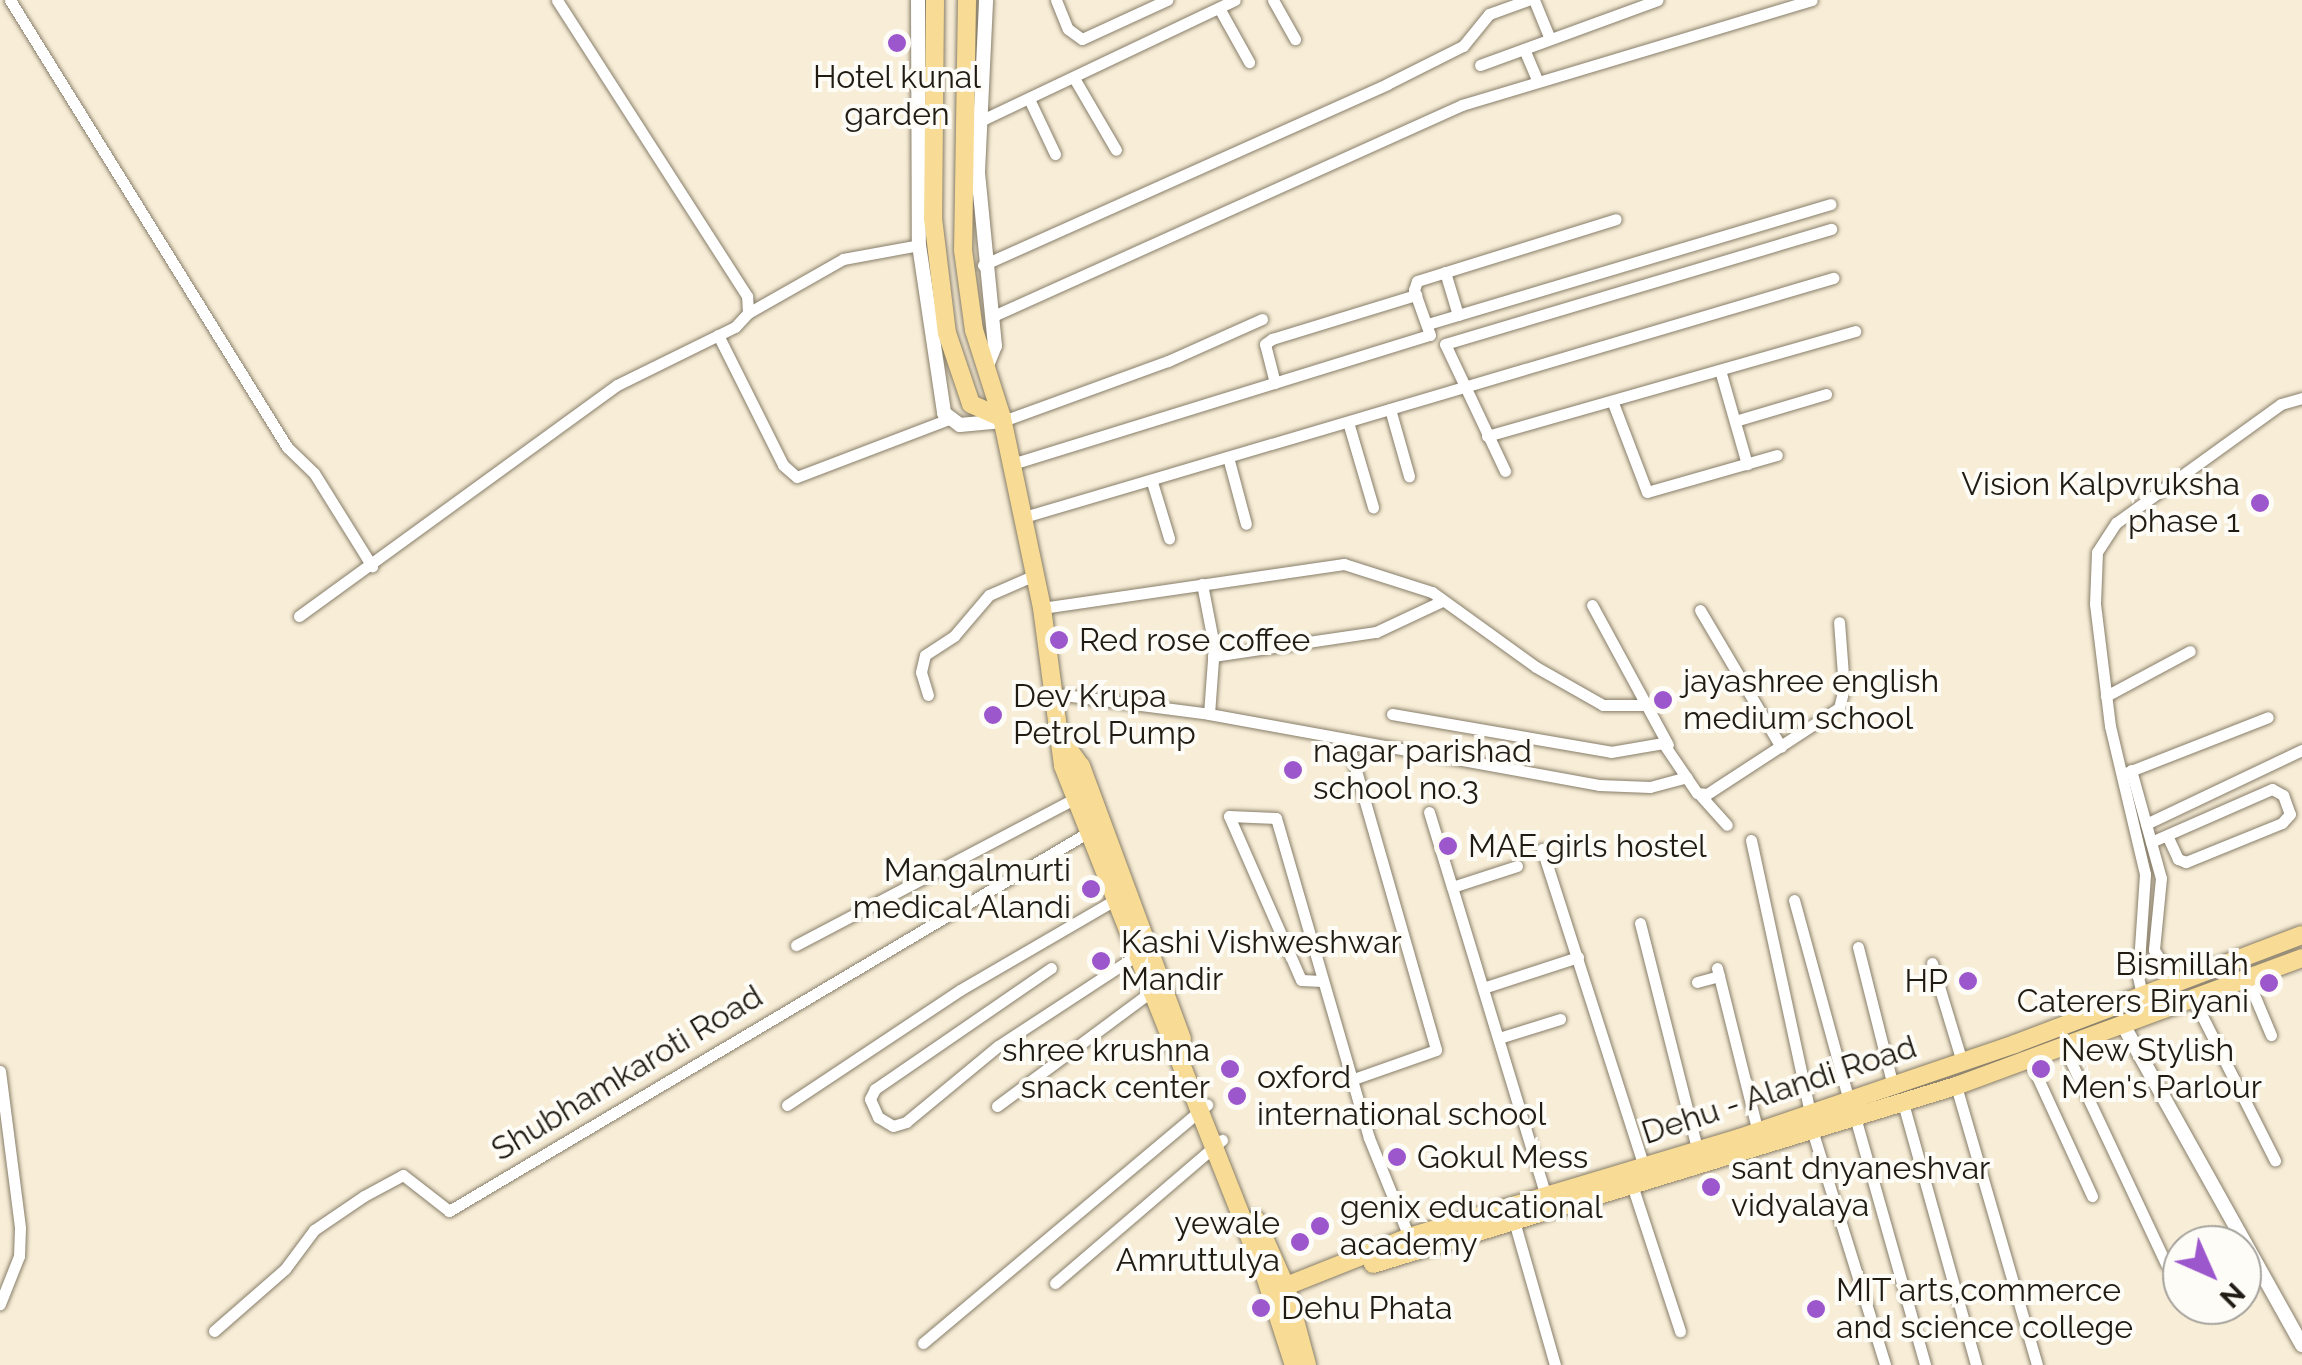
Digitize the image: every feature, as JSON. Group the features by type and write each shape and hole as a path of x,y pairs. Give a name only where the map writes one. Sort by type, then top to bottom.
{"main road":[{"path":"935,0 926,32 925,134 947,333 971,404 1003,419"},
{"path":"967,0 964,250 986,368 1003,419 1036,574 1064,743 1062,766 1081,796 1307,1365"},
{"name":"Dehu - Alandi Road","path":"1280,1295 1644,1166 1699,1157 1852,1109 1903,1103 1956,1086 2122,1023 2175,983 2302,936"},
{"name":"Dehu - Alandi Road","path":"1852,1109 1892,1086 1962,1062 2143,1005 2193,998 2302,958"},
{"name":"Dehu - Alandi Road","path":"1549,1202 1632,1185 1758,1132 1811,1122"},
{"name":"Dehu - Alandi Road","path":"1280,1295 1409,1237 1512,1213"},
{"path":"1280,1295 1294,1365"}],"street":[{"path":"10,0 287,447 314,473 372,566"},
{"path":"558,0 747,296 748,313"},
{"path":"918,0 926,32"},
{"path":"986,0 980,122 983,264 994,346 986,368"},
{"path":"1056,0 1068,28 1082,39 1167,0"},
{"path":"980,122 1235,0"},
{"path":"1273,0 1295,38"},
{"path":"983,264 1418,69 1463,46 1489,14 1531,0 1550,39"},
{"path":"1480,66 1658,0"},
{"path":"991,318 1462,105 1812,0"},
{"path":"1219,8 1250,62"},
{"path":"1524,49 1537,80"},
{"path":"1074,78 1116,150"},
{"path":"1029,99 1055,154"},
{"path":"925,134 920,245 950,419"},
{"path":"1428,324 1830,204"},
{"path":"1012,464 1430,334 1416,295 1417,281 1616,219"},
{"path":"1505,470 1462,388 1445,344 1831,228"},
{"path":"299,616 617,386 718,334 843,259 920,245"},
{"path":"1444,272 1458,315"},
{"path":"1024,517 1833,278"},
{"path":"1275,383 1265,344 1272,339 1416,295"},
{"path":"718,334 783,465 797,477 950,419 968,426 1003,419 1168,361 1262,319"},
{"path":"1487,436 1856,332"},
{"path":"1720,370 1747,464"},
{"path":"1734,421 1826,394"},
{"path":"2143,1005 2146,888 2125,772 2106,696 2095,604 2101,540 2299,397"},
{"path":"1613,403 1647,492 1777,455"},
{"path":"1390,409 1409,476"},
{"path":"1348,422 1373,507"},
{"path":"1228,457 1246,524"},
{"path":"1152,482 1169,538"},
{"path":"1042,608 1344,564 1417,585 1603,705 1646,705"},
{"path":"928,695 921,672 926,655 954,636 989,595 1036,574"},
{"path":"1202,584 1213,656 1209,714"},
{"path":"1213,656 1376,632 1442,601"},
{"path":"1592,605 1687,777 1727,826"},
{"path":"1700,610 1782,747"},
{"path":"1700,794 1782,747 1841,703 1838,622"},
{"path":"2106,696 2190,651"},
{"path":"1056,694 1209,714 1598,785 1650,787 1687,777"},
{"path":"1392,714 1611,752 1668,745"},
{"path":"2125,772 2268,717"},
{"path":"1347,739 1436,1050 1350,1080"},
{"path":"2146,824 2302,750"},
{"path":"2125,772 2146,824 2160,878 2154,950 2175,983"},
{"path":"2151,842 2272,789 2283,795 2290,814 2282,823 2186,862 2178,859 2167,835"},
{"path":"796,945 1081,796"},
{"path":"1428,812 1549,1202"},
{"path":"1322,981 1301,980 1229,816 1276,818 1350,1080 1395,1214 1409,1237"},
{"name":"Shubhamkaroti Road","path":"214,1332 285,1269 314,1230 364,1196 403,1175 449,1210 1093,830"},
{"path":"1751,840 1811,1122 1885,1365"},
{"path":"1542,849 1644,1166"},
{"path":"1452,886 1517,866"},
{"path":"788,1106 960,990 1120,898"},
{"path":"1794,900 1925,1365"},
{"path":"1640,923 1699,1157"},
{"path":"1858,947 1892,1086"},
{"path":"1052,968 875,1088 870,1100 878,1116 892,1126 912,1118 998,1046 1140,952"},
{"path":"1483,988 1578,956"},
{"path":"1932,963 1962,1062"},
{"path":"1697,982 1718,972 1758,1132"},
{"path":"2247,978 2271,1035"},
{"path":"997,1106 1155,988"},
{"path":"2193,998 2275,1160"},
{"path":"1498,1038 1560,1019"},
{"path":"2122,1023 2302,1345"},
{"path":"2064,1047 2162,1255"},
{"path":"2029,1059 2092,1196"},
{"path":"0,1070 20,1228 18,1256 0,1304"},
{"path":"1956,1086 2037,1365"},
{"path":"1903,1103 1976,1365"},
{"path":"923,1343 1203,1107"},
{"path":"1056,1282 1217,1142"},
{"path":"1632,1185 1680,1331"},
{"path":"1512,1213 1555,1365"}],"place":[{"name":"Hotel kunal garden","path":"897,43"},
{"name":"Vision Kalpvruksha phase 1","path":"2260,503"},
{"name":"Red rose coffee","path":"1059,640"},
{"name":"jayashree english medium school","path":"1663,700"},
{"name":"Dev Krupa Petrol Pump","path":"993,715"},
{"name":"nagar parishad school no.3","path":"1293,770"},
{"name":"MAE girls hostel","path":"1448,846"},
{"name":"Mangalmurti medical Alandi","path":"1091,889"},
{"name":"Kashi Vishweshwar Mandir","path":"1101,961"},
{"name":"HP","path":"1968,981"},
{"name":"Bismillah Caterers Biryani","path":"2269,983"},
{"name":"shree krushna snack center","path":"1230,1069"},
{"name":"New Stylish Men's Parlour","path":"2041,1069"},
{"name":"oxford international school","path":"1237,1096"},
{"name":"Gokul Mess","path":"1397,1157"},
{"name":"sant dnyaneshvar vidyalaya","path":"1711,1187"},
{"name":"genix educational academy","path":"1320,1226"},
{"name":"yewale Amruttulya","path":"1300,1242"},
{"name":"Dehu Phata","path":"1261,1308"},
{"name":"MIT arts,commerce and science college","path":"1816,1309"}]}
